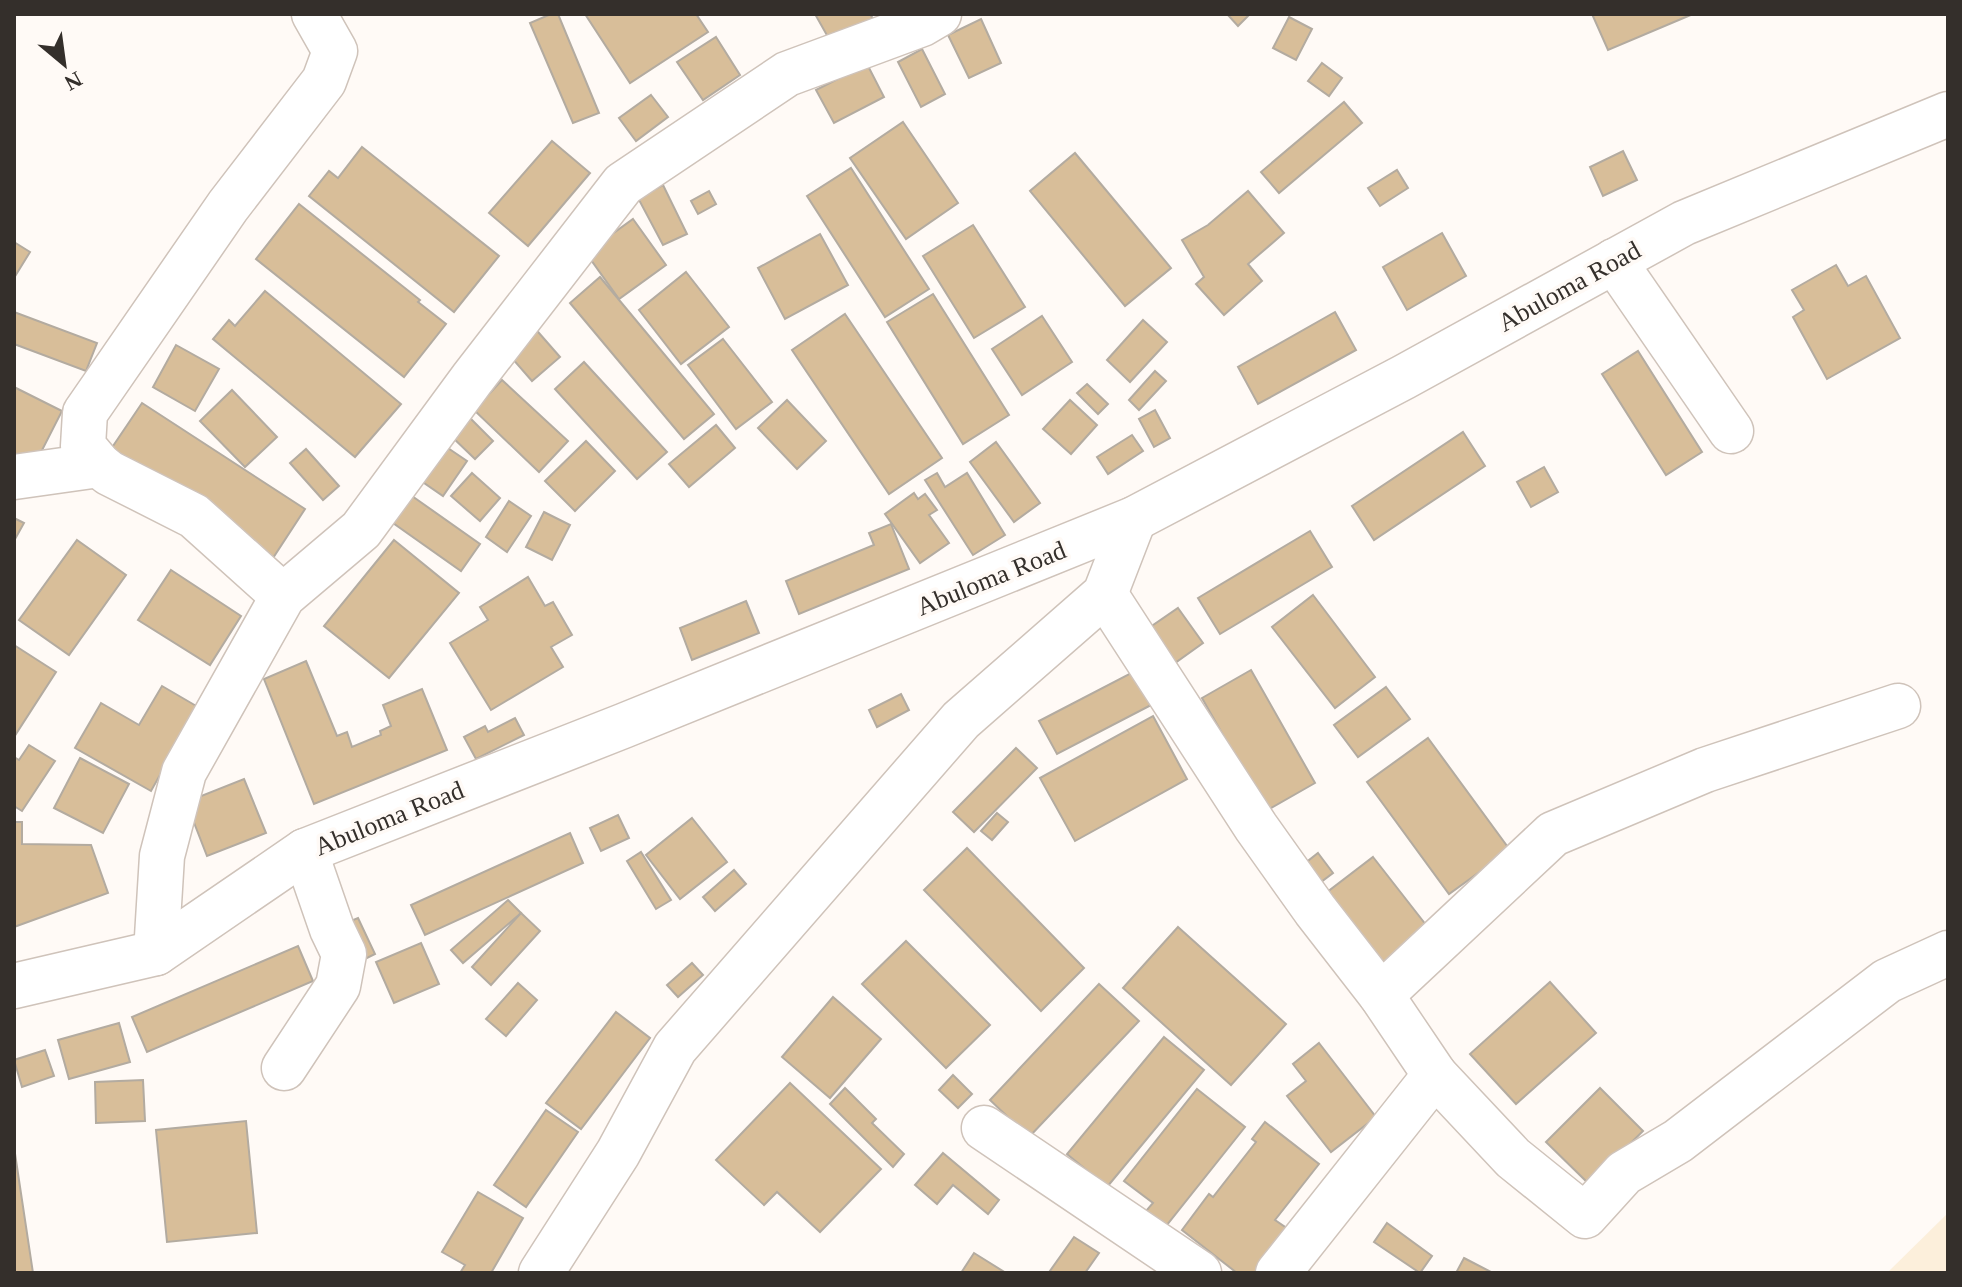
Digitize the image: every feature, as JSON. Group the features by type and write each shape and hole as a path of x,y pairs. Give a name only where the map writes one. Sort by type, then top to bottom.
{"street":[{"path":"283,596 194,516 99,465 83,446 85,413 228,206 324,81 335,51 314,14"},
{"path":"156,953 162,856 184,772 283,596 361,530 472,379 623,184 787,74 925,17"},
{"name":"Abuloma Road","path":"14,986 156,953 305,851 1134,519 1684,223 1948,114"},
{"path":"1614,261 1731,431"},
{"path":"14,477 99,465"},
{"path":"541,1273 618,1153 675,1048 961,720 1105,594 1134,519"},
{"path":"1105,594 1256,827 1381,995 1435,1075 1513,1158 1585,1216 1624,1173 1678,1141 1887,981 1948,953"},
{"path":"1381,995 1553,834 1705,770 1898,706"},
{"path":"284,1068 338,986 344,954 305,851"},
{"path":"1278,1273 1435,1075"},
{"path":"984,1128 1199,1273"}],"shaded area":[{"path":"1948,1213 1948,1273 1887,1273"}],"building":[{"path":"558,14 599,113 573,123 530,23"},
{"path":"585,14 696,14 708,32 630,83"},
{"path":"815,14 870,14 875,22 833,46"},
{"path":"1227,14 1250,14 1238,26"},
{"path":"1592,14 1693,14 1608,50"},
{"path":"1289,17 1312,29 1296,60 1273,48"},
{"path":"981,19 1001,63 969,78 948,35"},
{"path":"716,37 740,75 703,100 677,62"},
{"path":"922,49 945,94 921,107 898,62"},
{"path":"1322,63 1342,78 1329,96 1308,81"},
{"path":"867,64 884,97 834,123 816,90"},
{"path":"651,95 668,117 636,141 619,118"},
{"path":"1344,102 1362,123 1279,193 1261,172"},
{"path":"903,122 958,203 906,239 850,158"},
{"path":"552,141 590,173 528,246 489,213"},
{"path":"362,147 499,256 454,312 309,196 329,171 338,178"},
{"path":"1623,151 1637,180 1603,196 1590,167"},
{"path":"1075,153 1171,268 1125,306 1030,191"},
{"path":"851,168 929,289 885,317 807,196"},
{"path":"1397,170 1408,188 1380,206 1368,188"},
{"path":"663,185 687,234 663,245 638,198"},
{"path":"709,191 716,204 698,214 691,201"},
{"path":"1248,191 1284,233 1248,264 1262,281 1224,315 1196,284 1204,277 1182,240 1208,225"},
{"path":"299,204 446,324 404,377 256,259"},
{"path":"633,219 666,265 619,299 586,253"},
{"path":"973,225 1025,307 974,338 923,256"},
{"path":"1442,233 1466,276 1407,310 1383,267"},
{"path":"820,234 848,285 785,319 758,268"},
{"path":"14,242 30,252 14,278"},
{"path":"1836,265 1848,286 1866,276 1900,338 1827,379 1793,317 1804,310 1792,290"},
{"path":"686,272 729,327 681,364 639,310"},
{"path":"600,277 714,414 684,439 570,303"},
{"path":"265,291 401,404 355,457 213,339 229,320 235,326"},
{"path":"933,294 1009,415 963,444 887,322"},
{"path":"14,312 97,343 86,371 14,344"},
{"path":"1335,312 1356,350 1258,404 1238,367"},
{"path":"845,314 942,458 889,494 792,350"},
{"path":"1042,316 1072,362 1022,395 992,349"},
{"path":"1143,320 1167,342 1130,382 1107,360"},
{"path":"532,325 560,357 532,381 505,350"},
{"path":"723,339 772,402 736,429 688,365"},
{"path":"176,345 219,369 195,411 153,387"},
{"path":"1638,351 1702,452 1666,475 1602,374"},
{"path":"584,362 667,452 637,479 555,389"},
{"path":"1155,371 1166,381 1139,410 1129,400"},
{"path":"502,380 568,441 539,472 474,410"},
{"path":"1087,384 1108,404 1098,414 1077,393"},
{"path":"14,387 62,411 34,466 14,456"},
{"path":"232,390 277,437 245,467 200,421"},
{"path":"787,400 826,441 797,469 758,428"},
{"path":"1070,400 1097,425 1071,454 1043,429"},
{"path":"142,403 305,509 271,561 107,455"},
{"path":"1155,410 1170,438 1154,447 1139,419"},
{"path":"467,415 493,441 475,459 449,434"},
{"path":"716,425 735,448 689,487 669,464"},
{"path":"1463,432 1485,466 1374,540 1352,506"},
{"path":"1132,435 1143,451 1108,474 1097,457"},
{"path":"586,441 615,471 575,511 545,481"},
{"path":"439,442 467,461 443,496 414,476"},
{"path":"996,442 1040,503 1014,522 970,462"},
{"path":"306,449 339,486 323,500 290,463"},
{"path":"1544,467 1558,492 1531,507 1517,482"},
{"path":"472,473 500,498 480,521 451,496"},
{"path":"937,473 945,487 967,473 1005,535 973,555 925,480"},
{"path":"914,493 918,499 925,494 937,510 929,515 949,543 920,563 885,514"},
{"path":"412,496 480,544 461,571 393,523"},
{"path":"509,501 531,516 507,552 486,537"},
{"path":"544,512 570,525 552,560 526,547"},
{"path":"14,518 24,523 14,541"},
{"path":"891,524 909,569 799,614 786,581 874,545 869,533"},
{"path":"1310,531 1332,567 1220,634 1198,598"},
{"path":"77,540 126,575 69,655 19,620"},
{"path":"394,540 459,593 389,678 324,626"},
{"path":"171,570 241,616 210,665 138,620"},
{"path":"528,577 545,606 553,602 572,635 551,647 563,667 491,710 450,643 488,620 480,607"},
{"path":"1313,595 1375,677 1335,708 1272,627"},
{"path":"746,601 759,633 692,660 680,628"},
{"path":"1178,608 1203,643 1168,668 1143,632"},
{"path":"14,645 56,672 14,737"},
{"path":"306,661 337,736 347,732 352,747 381,735 380,731 391,726 383,705 422,689 447,750 314,804 264,679"},
{"path":"1137,670 1155,703 1057,754 1039,721"},
{"path":"1251,670 1315,783 1266,811 1202,698"},
{"path":"162,686 198,707 151,791 75,748 101,703 139,725"},
{"path":"1386,687 1410,719 1358,757 1334,725"},
{"path":"901,694 909,710 877,727 869,710"},
{"path":"1153,716 1187,779 1075,841 1040,778"},
{"path":"515,718 524,735 476,759 464,737 485,726 488,732"},
{"path":"1428,738 1510,850 1449,894 1367,782"},
{"path":"29,745 55,761 22,811 14,806 14,757 19,760"},
{"path":"1016,748 1037,768 974,832 953,812"},
{"path":"80,758 129,784 103,833 54,808"},
{"path":"244,779 266,833 207,856 186,802"},
{"path":"997,813 1008,822 992,840 981,831"},
{"path":"618,815 629,838 601,851 590,828"},
{"path":"692,818 727,862 680,899 646,855"},
{"path":"14,822 22,822 22,844 91,845 108,893 14,927"},
{"path":"570,833 583,863 425,935 411,905"},
{"path":"967,848 1084,968 1041,1011 924,890"},
{"path":"641,852 671,900 656,909 627,861"},
{"path":"1318,853 1333,873 1309,891 1294,872"},
{"path":"1373,857 1430,930 1379,969 1322,896"},
{"path":"734,870 746,884 715,911 703,897"},
{"path":"508,900 521,913 463,963 451,950"},
{"path":"521,913 540,931 491,985 472,967"},
{"path":"358,918 375,954 359,962 341,925"},
{"path":"1178,927 1286,1024 1231,1085 1123,988"},
{"path":"906,941 990,1025 946,1068 862,984"},
{"path":"421,943 439,984 394,1003 376,962"},
{"path":"298,946 313,981 147,1052 132,1017"},
{"path":"692,963 703,975 678,997 667,985"},
{"path":"1550,982 1596,1033 1516,1104 1470,1054"},
{"path":"518,983 537,1000 506,1036 486,1019"},
{"path":"1099,984 1139,1021 1029,1137 990,1100"},
{"path":"833,997 881,1039 830,1098 782,1057"},
{"path":"616,1012 650,1038 581,1129 546,1103"},
{"path":"119,1023 130,1062 69,1079 58,1040"},
{"path":"1164,1037 1204,1070 1107,1187 1067,1154"},
{"path":"1319,1043 1376,1117 1331,1152 1287,1096 1306,1081 1293,1064"},
{"path":"45,1050 54,1076 22,1087 14,1060"},
{"path":"953,1075 972,1094 958,1108 939,1090"},
{"path":"143,1080 145,1121 96,1123 95,1082"},
{"path":"790,1083 881,1169 820,1232 777,1192 764,1205 716,1160"},
{"path":"845,1088 876,1119 872,1123 904,1154 893,1167 830,1104"},
{"path":"1600,1088 1643,1131 1589,1184 1546,1142"},
{"path":"1197,1089 1245,1127 1166,1226 1146,1211 1153,1203 1124,1181"},
{"path":"546,1110 578,1132 526,1207 494,1185"},
{"path":"246,1121 257,1233 167,1242 156,1130"},
{"path":"1265,1122 1319,1164 1275,1220 1291,1231 1258,1273 1237,1273 1182,1230 1209,1194 1213,1197 1256,1142 1252,1139"},
{"path":"14,1147 33,1273 14,1273"},
{"path":"943,1153 999,1200 988,1214 953,1185 937,1204 915,1185"},
{"path":"478,1192 523,1218 491,1273 460,1273 465,1265 442,1252"},
{"path":"1387,1223 1432,1256 1420,1273 1374,1242"},
{"path":"1074,1237 1099,1253 1085,1273 1052,1273 1050,1271"},
{"path":"974,1253 1006,1273 961,1273"},
{"path":"1464,1258 1493,1273 1456,1273"}]}
